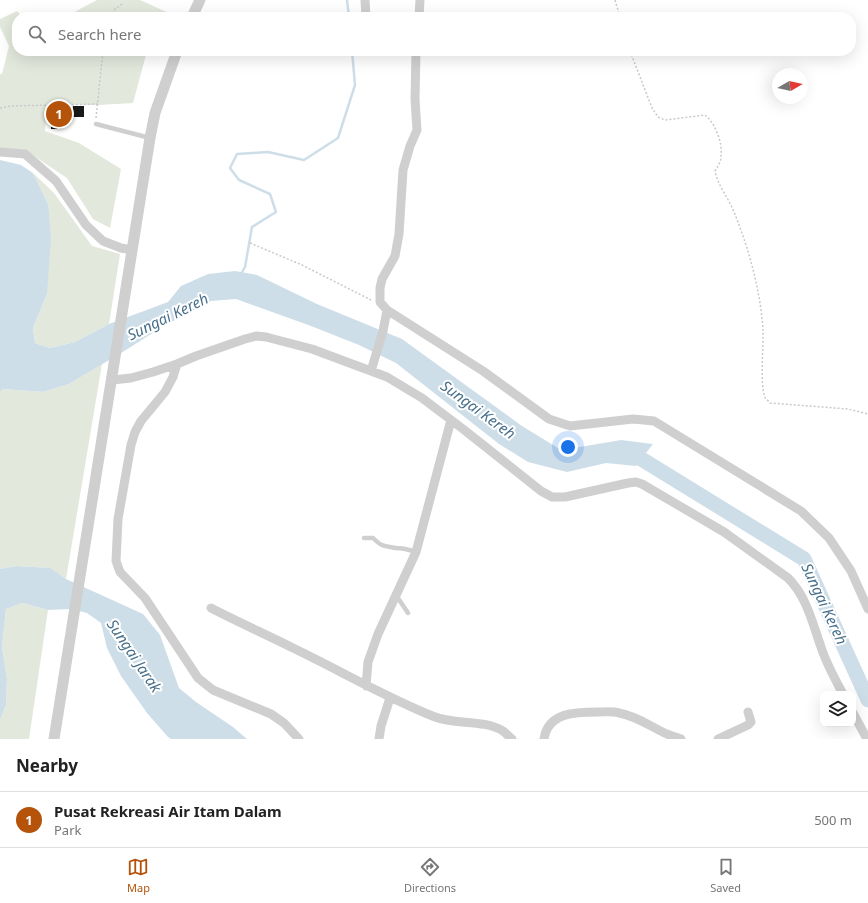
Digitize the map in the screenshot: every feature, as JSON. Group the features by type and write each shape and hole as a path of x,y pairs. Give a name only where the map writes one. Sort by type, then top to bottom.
{"street":[{"path":"194,12 200,0"},
{"path":"365,0 366,12"},
{"path":"419,12 420,0"},
{"path":"54,739 150,138 155,114 175,56"},
{"path":"416,56 415,99 417,130 410,146 403,170 399,234 395,256 382,279 380,288 380,302 387,310 483,371 549,419 570,426 633,419 654,422 801,511 829,538 851,571 868,609"},
{"path":"0,152 25,154 56,181 86,225 97,235 109,243 121,248 132,250"},
{"path":"372,368 383,331 387,310"},
{"path":"113,377 131,378 177,364 256,336 266,337 312,349 372,368 410,391 450,420 540,491 552,497 565,498 628,483 636,482 642,484 724,532 788,578 796,586 803,596 825,657 842,691"},
{"path":"177,364 173,377 165,392 141,421 135,432 131,445 118,519 116,561 120,572 145,598 198,678 213,690 271,714 284,723 299,739"},
{"path":"366,686 368,662 378,634 416,552 450,420"},
{"path":"211,608 298,650 390,698 442,720 470,722 495,728 503,731 512,739"},
{"path":"379,739 380,726 390,698"},
{"path":"544,739 545,732 550,724 560,716 576,712 620,713 641,720 668,735 681,739"},
{"path":"718,739 748,725 751,722 748,712"},
{"path":"856,719 867,739"}],"lane":[{"path":"96,124 150,138"},
{"path":"364,538 373,538 380,545 387,548 396,548 416,552"},
{"path":"396,596 408,613"}],"path":[{"path":"615,0 619,12"},
{"path":"113,12 122,4"},
{"path":"96,124 103,56"},
{"path":"632,56 652,108 658,117 666,120 705,115 711,120 719,140 722,155 720,162 714,171 717,181 733,211 748,248 760,305 763,331 762,382 765,398 770,403 848,409 868,414"},
{"path":"0,108 12,106 98,104"},
{"path":"250,243 302,265 368,300 380,302"}],"shaded area":[{"path":"97,0 140,0 167,12 74,12"},
{"path":"12,13 12,56 146,56 133,103 98,105 47,104 45,131 79,143 121,169 110,228 93,219 67,178 25,150 0,148 0,74 2,74 9,46 0,27 0,19"},
{"path":"33,173 54,193 92,246 120,254 109,324 75,342 50,348 35,343 33,328 47,294 48,204"},
{"path":"102,364 66,579 51,568 17,566 0,569 0,392 3,389 43,392 69,384"},
{"path":"22,603 48,610 29,739 0,739 0,720 6,705 7,679 2,647 6,609"}],"water":[{"path":"0,160 21,165 33,173 48,204 51,237 47,294 33,328 35,343 50,348 75,342 109,324 168,302 181,286 208,274 235,271 257,275 317,304 402,339 522,426 558,448 580,447 621,440 653,444 636,466 606,463 567,472 528,462 499,444 396,363 359,345 236,299 211,301 162,327 69,384 43,392 3,389 0,392"},
{"name":"Sungai Jarak","path":"17,566 51,568 66,579 143,614 160,635 179,688 247,739 171,739 147,713 121,676 107,648 101,623 87,613 70,609 48,610 22,603 6,609 2,647 7,679 6,705 0,720 0,569"}],"building":[{"path":"73,106 84,106 84,117 72,117"},
{"path":"51,107 61,107 61,129 51,129"}],"waterway":[{"path":"347,0 348,12"},
{"path":"241,274 245,267 252,227 276,212 270,194 239,180 230,168 237,154 268,152 304,160 338,138 355,85 352,56"},
{"name":"Sungai Kereh","path":"624,452 630,452 804,559 868,700"}],"place":[{"name":"Pusat Rekreasi Air Itam Dalam","path":"59,114"}]}
